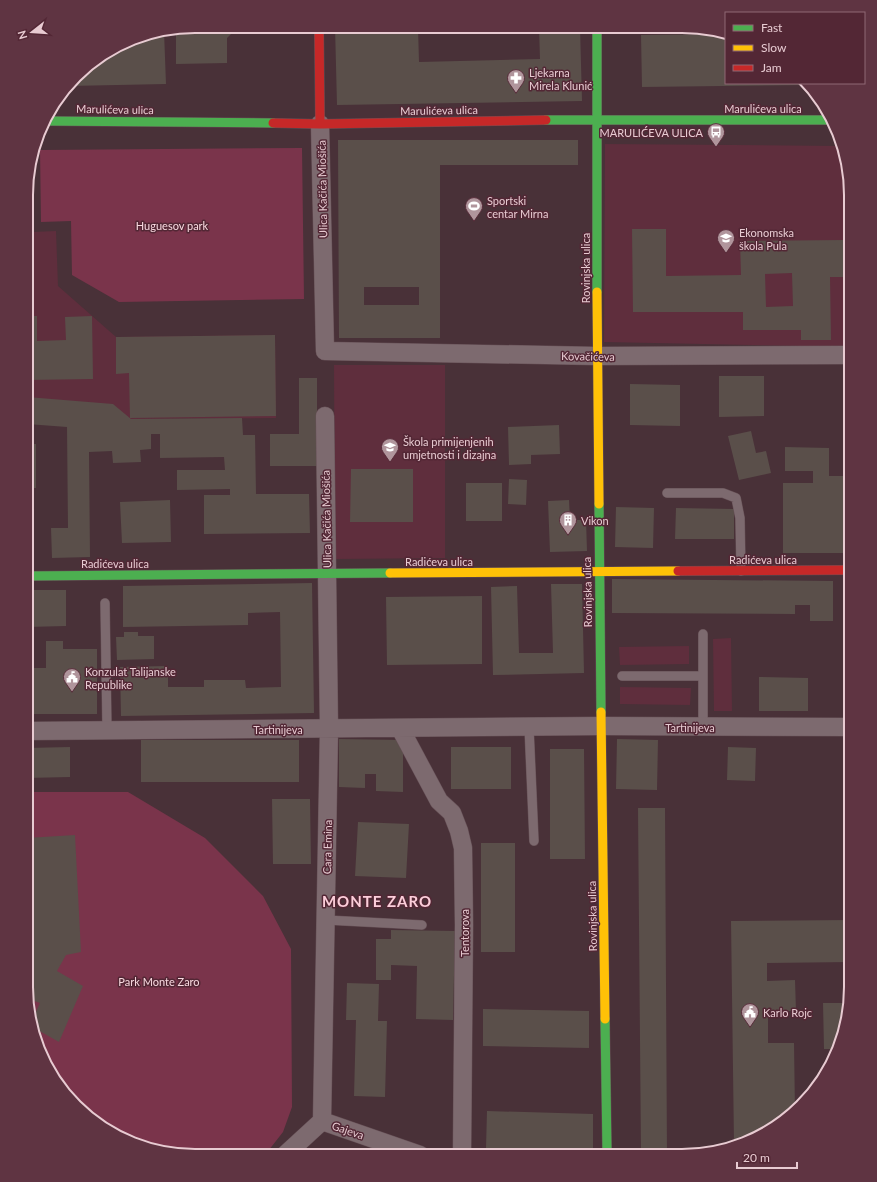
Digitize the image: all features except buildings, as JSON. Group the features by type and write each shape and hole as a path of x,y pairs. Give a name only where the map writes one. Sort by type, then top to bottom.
{"main road":[{"name":"Ulica Kačića Miošića","path":"319,33 320,124"},
{"name":"Rovinjska ulica","path":"597,33 598,572 602,726 607,1149"},
{"name":"Marulićeva ulica","path":"51,121 320,124 597,119 825,120"},
{"name":"Radićeva ulica","path":"33,576 844,570"}],"street":[{"name":"Ulica Kačića Miošića","path":"320,124 325,351"},
{"name":"Kovačićeva","path":"325,351 597,356 844,355"},
{"name":"Ulica Kačića Miošića","path":"325,416 327,574"},
{"name":"Cara Emina","path":"322,1121 329,729 327,574"},
{"name":"Tartinijeva","path":"33,731 602,726 844,727"},
{"name":"Tentorova","path":"400,728 439,801 452,813 459,831 463,848 464,925 462,1149"},
{"path":"292,1149 322,1121"},
{"name":"Gajeva","path":"322,1121 403,1149"}],"lane":[{"path":"667,493 723,493 736,498 740,518 741,571"},
{"path":"105,604 107,730"},
{"path":"703,634 703,727"},
{"path":"622,676 704,676"},
{"path":"530,727 534,841"},
{"path":"326,920 422,925"}],"shaded area":[{"name":"Ekonomska škola Pula","path":"605,144 836,146 841,164 844,186 844,347 604,342"},
{"path":"56,231 58,286 116,337 275,335 276,418 131,419 33,424 33,232"},
{"name":"Škola primijenjenih umjetnosti i dizajna","path":"334,365 445,365 445,558 335,559"},
{"path":"731,638 732,711 714,711 713,639"},
{"path":"689,646 689,664 620,665 619,647"},
{"path":"620,687 691,688 690,705 620,704"}],"green space":[{"name":"Huguesov park","path":"302,148 304,299 119,302 72,275 71,221 41,222 40,150"},
{"name":"Park Monte Zaro","path":"33,792 128,792 205,838 263,896 291,949 292,1107 283,1132 270,1149 185,1149 164,1146 133,1137 105,1122 88,1109 73,1094 60,1077 45,1049 34,1008"}],"traffic: fast":[{"path":"597,33 597,292"},
{"path":"546,120 825,120"},
{"path":"51,121 273,123"},
{"path":"599,504 601,712"},
{"path":"33,576 390,573"},
{"path":"605,1019 607,1149"}],"traffic: slow":[{"path":"597,292 599,504"},
{"path":"390,573 678,571"},
{"path":"601,712 605,1019"}],"traffic: jam":[{"path":"319,33 320,124"},
{"path":"273,123 320,124 546,120"},
{"path":"678,571 844,570"}],"place":[{"name":"Ljekarna Mirela Klunić","path":"516,93"},
{"name":"MARULIĆEVA ULICA","path":"716,147"},
{"name":"Sportski centar Mirna","path":"474,221"},
{"name":"Ekonomska škola Pula","path":"726,253"},
{"name":"Škola primijenjenih umjetnosti i dizajna","path":"390,462"},
{"name":"Vikon","path":"568,535"},
{"name":"Konzulat Talijanske Republike","path":"72,692"},
{"name":"Karlo Rojc","path":"750,1027"}],"district":[{"name":"MONTE ZARO","path":"377,901"}]}
